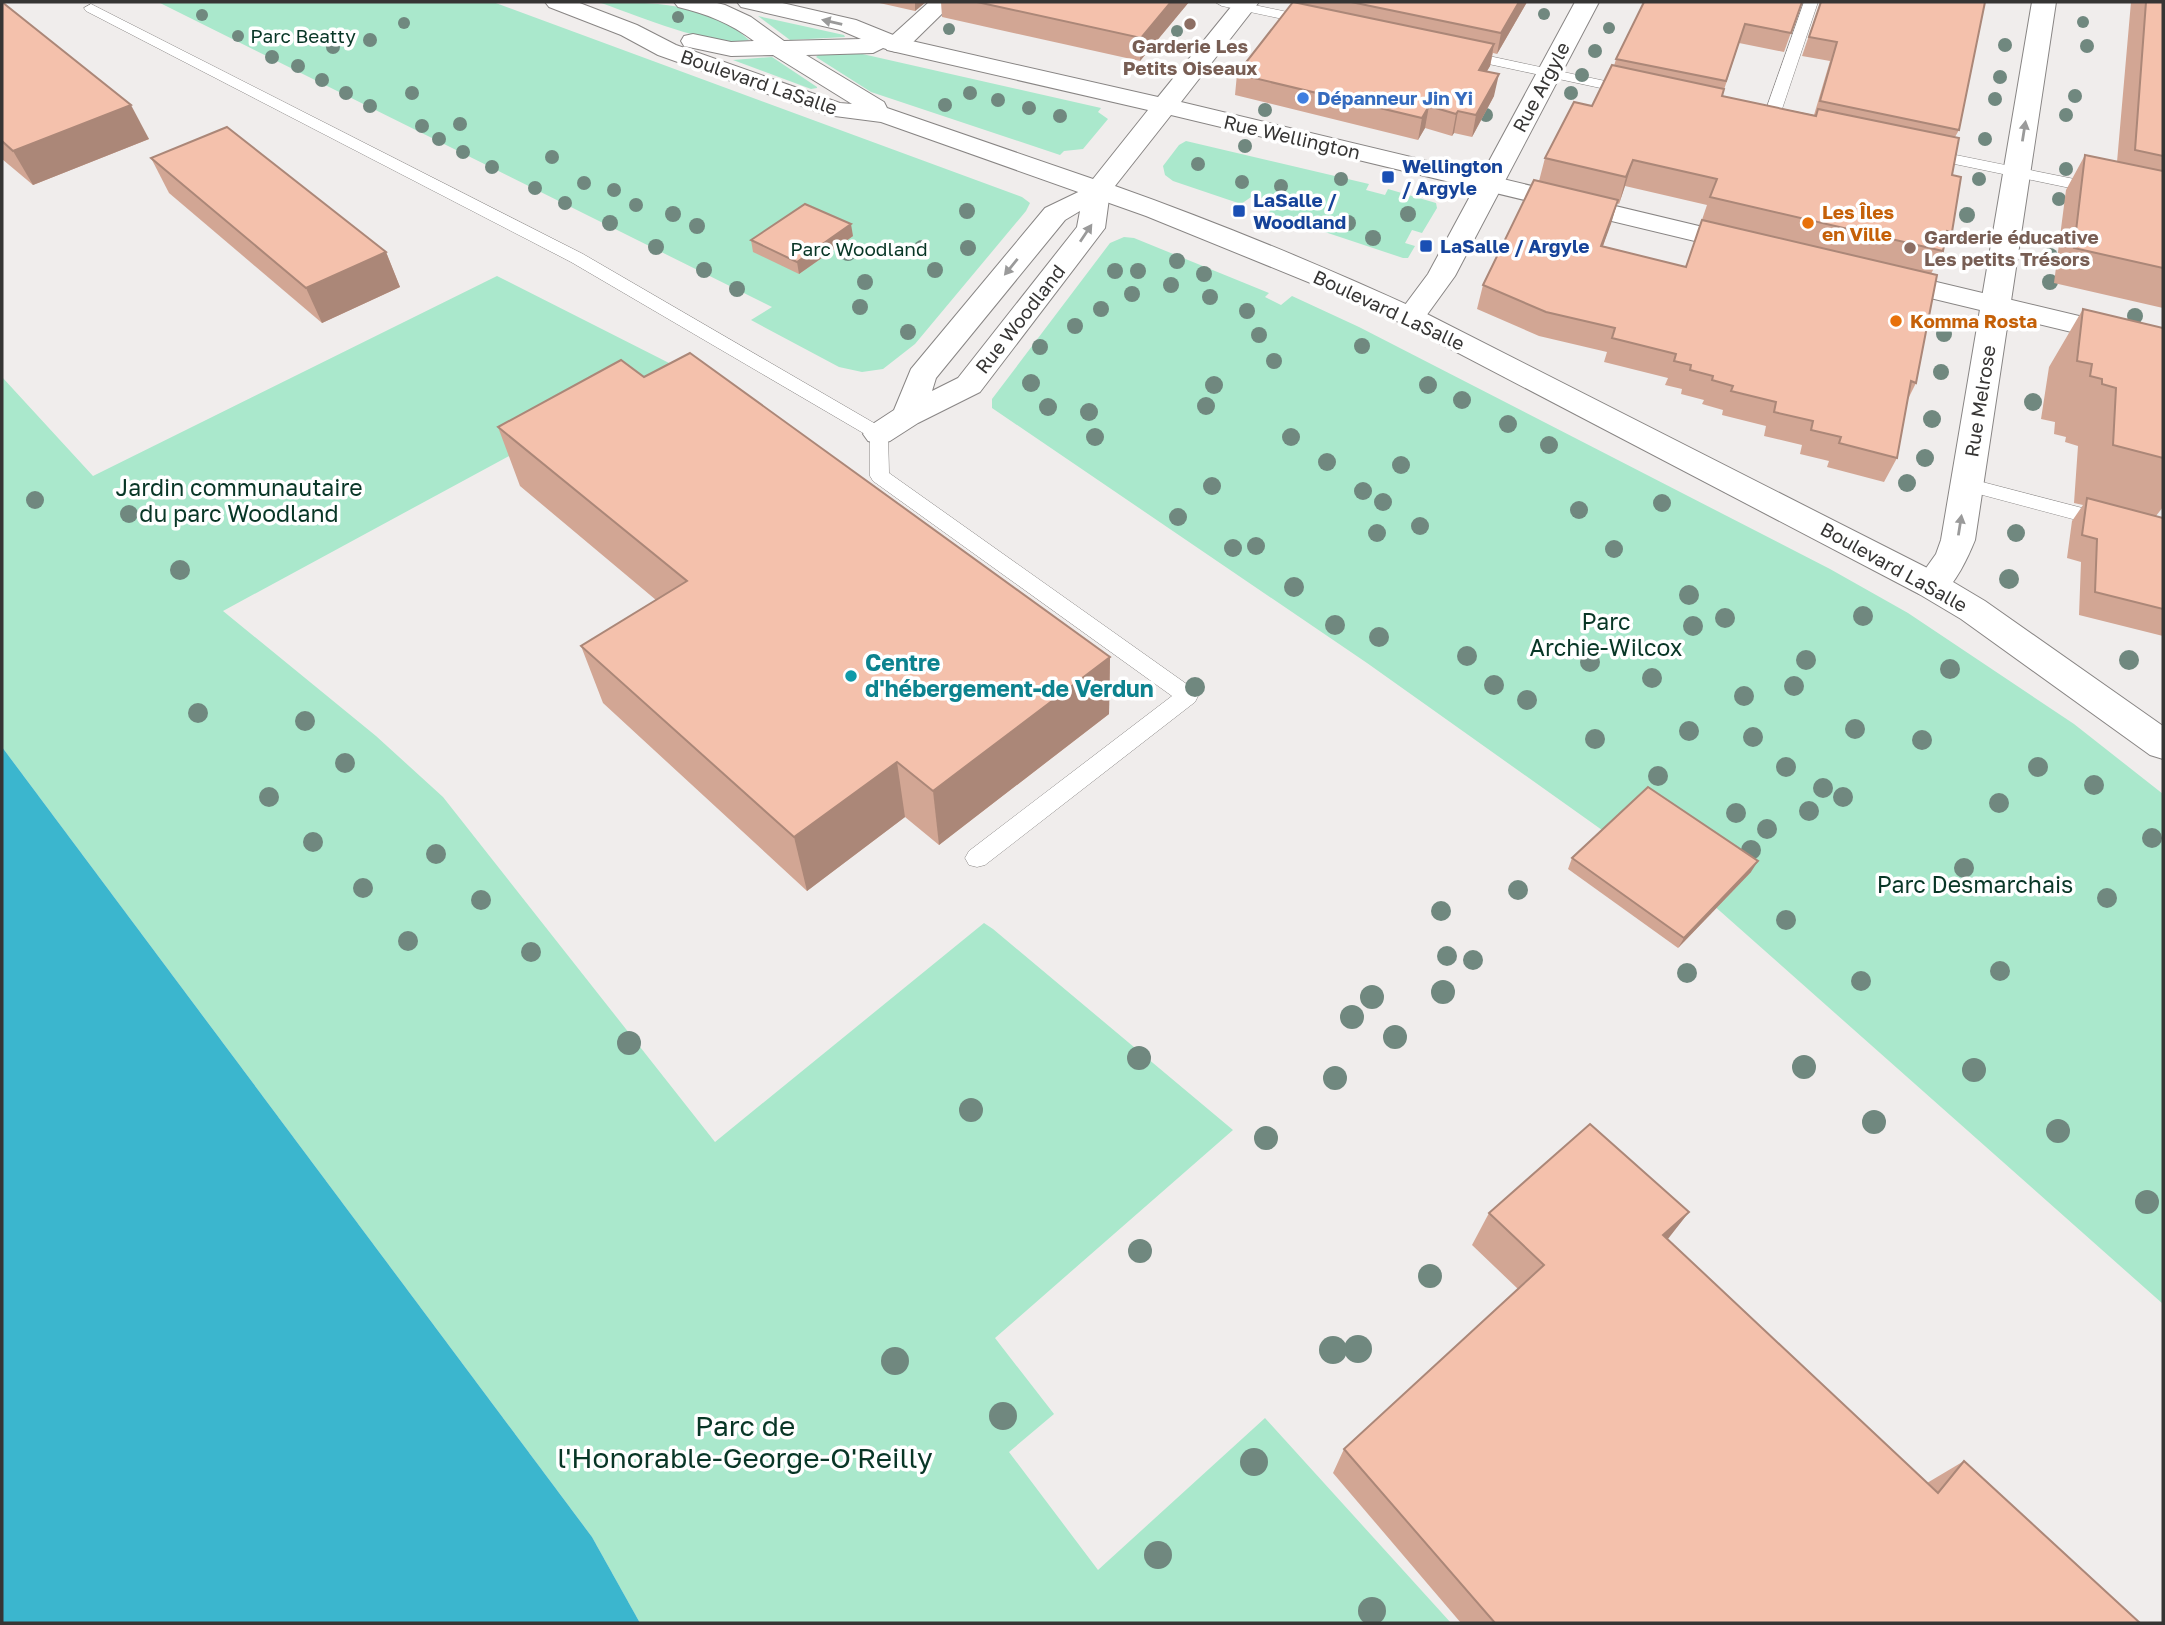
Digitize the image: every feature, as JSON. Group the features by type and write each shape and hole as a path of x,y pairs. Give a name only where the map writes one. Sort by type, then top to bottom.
{"main road":[{"name":"Boulevard LaSalle","path":"557,2 629,30 667,50 836,110 886,115 1156,210 1291,264 1411,317 1931,585 1973,610 2163,745"},
{"path":"686,2 717,9 743,22 778,48 886,115"},
{"name":"Rue Wellington","path":"749,2 848,25 896,45 1165,106 1771,251"},
{"path":"629,30 669,35 731,49 896,45 942,2"},
{"name":"Rue Argyle","path":"1411,317 1441,276 1587,2"},
{"name":"Rue Melrose","path":"1931,585 1951,558 1958,540 2044,2"},
{"name":"Rue Woodland","path":"907,416 922,376 1055,214 1097,191 1165,106 1238,3"},
{"name":"Rue Woodland","path":"879,434 907,416 969,385 1091,228 1097,191"},
{"path":"1851,270 2163,345"}],"lane":[{"path":"1771,121 1811,2"},
{"path":"1238,3 1327,25"},
{"path":"91,8 577,258 879,434 880,476 1187,696 977,858"},
{"path":"1444,50 1654,96"},
{"path":"1915,152 2110,192"},
{"path":"1967,484 2163,536"}],"green space":[{"name":"Parc Woodland","path":"158,2 493,2 1022,197 1030,203 915,344 883,369 862,372 839,367 751,320 772,307"},
{"path":"598,2 658,4 697,11 733,27 749,40 733,41 695,35"},
{"path":"758,16 844,35 845,37 790,40"},
{"path":"858,53 1101,108 1098,112 1108,119 1083,149 1064,151 1060,155 871,92 816,57 819,54"},
{"path":"772,57 817,88 811,89 733,60"},
{"path":"1186,141 1369,184 1366,190 1385,195 1388,189 1436,203 1437,208 1422,233 1412,230 1405,243 1415,246 1408,258 1403,258 1268,213 1273,208 1266,205 1270,201 1254,195 1241,204 1173,181 1165,175 1163,166 1179,145"},
{"path":"1124,237 1134,238 1269,293 1265,297 1281,305 1292,296 1359,327 1830,569 1908,613 2074,724 2163,794 2163,1304 1712,904 1696,830 1641,793 1602,830 1367,663 992,408 992,399 1110,243"},
{"name":"Parc de l'Honorable-George-O'Reilly","path":"497,276 675,366 223,611 376,736 443,797 715,1142 984,923 993,929 1233,1130 995,1338 1054,1414 1009,1452 1098,1570 1265,1418 1451,1623 640,1623 592,1537 2,747 2,377 93,476"}],"water":[{"path":"2,747 592,1537 640,1623 2,1623"}],"building":[{"path":"2,2 131,105 13,151 2,141"},
{"path":"977,2 1171,2 1141,38"},
{"path":"1293,2 1494,44 1479,70 1499,74 1476,115 1458,111 1456,114 1429,106 1422,118 1237,74"},
{"path":"1351,2 1519,2 1501,33"},
{"path":"1644,2 1802,2 1791,33 1745,24 1726,81 1616,59"},
{"path":"1821,2 1985,2 1959,130 1820,101 1837,42 1809,37"},
{"path":"2146,2 2163,2 2163,156 2135,150"},
{"path":"1612,65 1724,89 1722,96 1816,116 1818,109 1959,138 1952,175 1961,177 1952,232 1947,231 1943,251 1710,197 1717,179 1633,160 1626,177 1545,158 1574,102 1592,106"},
{"path":"227,127 386,252 306,288 151,158"},
{"path":"2085,155 2163,171 2163,268 2074,248"},
{"path":"1534,180 1618,200 1601,246 1686,267 1702,220 1937,275 1916,383 1911,381 1897,458 1839,443 1841,437 1811,430 1813,421 1774,412 1776,402 1731,391 1733,386 1712,380 1713,376 1690,370 1691,365 1674,361 1676,354 1612,338 1615,328 1546,312 1483,285"},
{"path":"805,204 851,224 797,262 751,240"},
{"path":"2083,309 2163,328 2163,458 2113,445 2116,388 2102,384 2102,379 2090,376 2092,364 2077,361"},
{"name":"Centre d'hébergement-de Verdun","path":"690,353 1110,657 933,791 897,762 794,837 581,646 687,581 498,427 621,360 644,377"},
{"path":"2087,498 2163,518 2163,609 2095,592 2097,539 2082,535"},
{"path":"1648,787 1758,861 1684,938 1572,858"},
{"path":"1590,1124 1689,1212 1663,1235 1938,1493 1964,1461 2140,1623 1495,1623 1344,1449 1544,1265 1489,1213"}],"place":[{"name":"Garderie Les Petits Oiseaux","path":"1190,24"},
{"name":"Dépanneur Jin Yi","path":"1303,98"},
{"name":"Wellington / Argyle","path":"1388,177"},
{"name":"LaSalle / Woodland","path":"1239,211"},
{"name":"Les Îles en Ville","path":"1808,223"},
{"name":"LaSalle / Argyle","path":"1426,246"},
{"name":"Garderie éducative Les petits Trésors","path":"1910,248"},
{"name":"Komma Rosta","path":"1896,321"},
{"name":"Centre d'hébergement-de Verdun","path":"851,676"}],"park label":[{"name":"Parc Beatty","path":"303,36"},
{"name":"Jardin communautaire du parc Woodland","path":"239,501"},
{"name":"Parc Archie-Wilcox","path":"1606,635"},
{"name":"Parc Desmarchais","path":"1975,885"}]}
